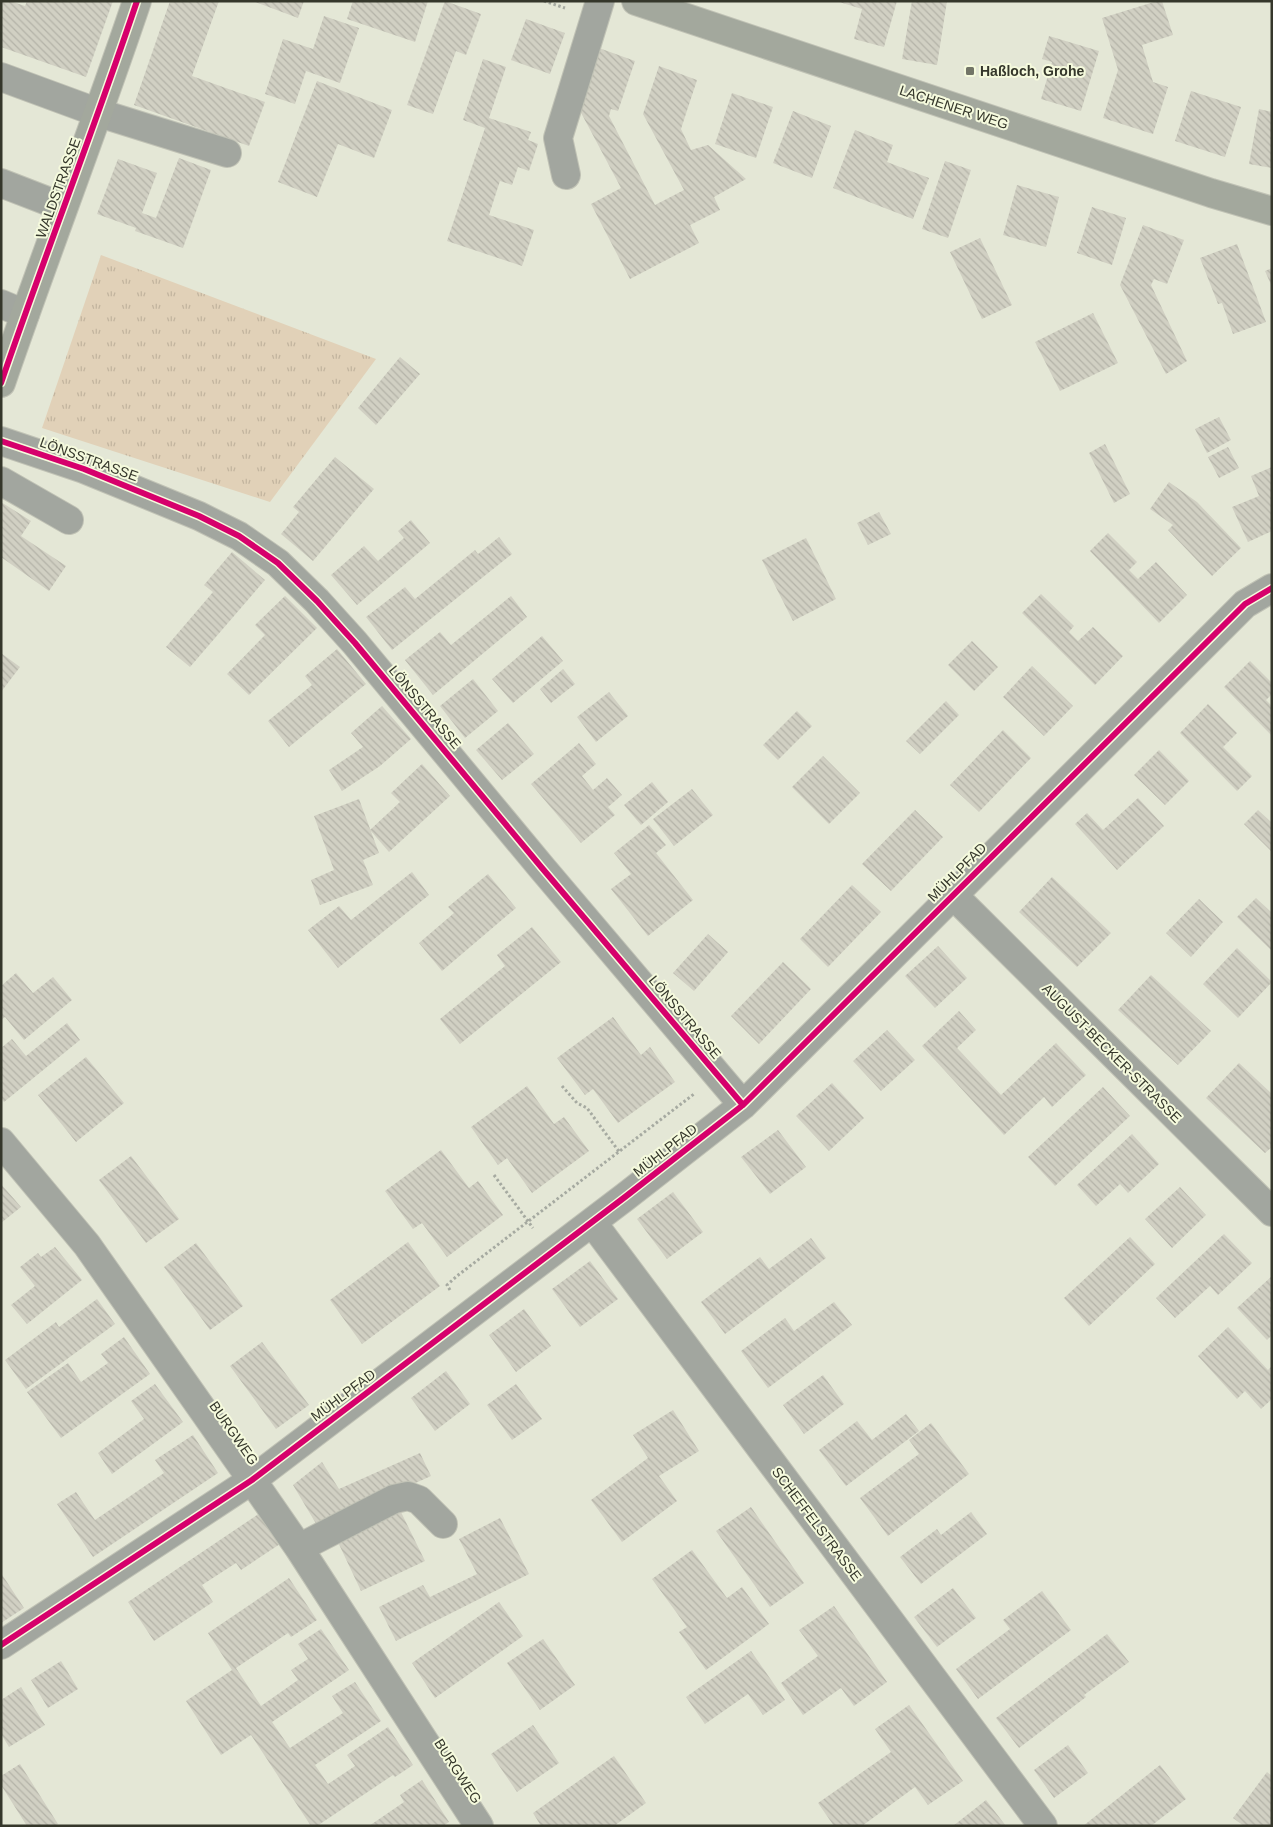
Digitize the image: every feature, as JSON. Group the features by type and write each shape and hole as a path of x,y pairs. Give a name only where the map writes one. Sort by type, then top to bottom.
{"main road":[{"name":"WALDSTRASSE","path":"1,383 13,309 63,207 99,113 137,1"},
{"name":"LACHENER WEG","path":"636,1 1201,190 1272,211"}],"street":[{"path":"566,175 558,138 600,1"},
{"path":"1,77 99,113 227,153"},
{"path":"1,183 63,207"},
{"name":"LÖNSSTRASSE","path":"1,440 84,469 199,516 239,536 278,563 317,600 355,643 542,868 743,1105"},
{"path":"1,481 69,520"},
{"name":"MÜHLPFAD","path":"1,1645 252,1480 743,1105 1245,604 1272,588"},
{"name":"AUGUST-BECKER-STRASSE","path":"953,895 1272,1212"},
{"name":"BURGWEG","path":"1,1142 87,1245 252,1480 299,1548 479,1826"},
{"name":"SCHEFFELSTRASSE","path":"592,1222 1043,1826"},
{"path":"299,1548 394,1499 408,1496 419,1500 443,1524"}],"path":[{"path":"467,1317 447,1284 718,1076"},
{"path":"562,1086 577,1103 587,1108 642,1184"},
{"path":"494,1176 551,1253"}],"green space":[{"path":"101,255 376,359 270,502 42,428"}],"building":[{"path":"1,1 10,1 25,6 27,1 113,1 86,77 1,47"},
{"path":"170,1 219,1 192,76 265,102 249,146 134,105"},
{"path":"253,1 304,1 298,18"},
{"path":"353,1 428,1 415,42 347,19"},
{"path":"445,1 481,14 466,55 456,51 433,114 407,105"},
{"path":"836,1 897,1 884,47 854,39 862,9"},
{"path":"912,1 947,1 937,65 902,59"},
{"path":"1162,1 1173,35 1142,45 1153,82 1168,87 1153,134 1103,118 1118,70 1102,18"},
{"path":"324,16 359,28 340,83 306,71 295,104 265,94 283,39 313,49"},
{"path":"526,19 565,33 550,74 511,60"},
{"path":"1049,36 1099,51 1081,111 1041,99 1052,62 1042,59"},
{"path":"599,48 635,61 618,111 611,109 609,116 655,205 684,190 643,114 659,66 697,80 681,129 691,150 708,145 746,179 714,197 720,210 690,225 699,243 630,279 591,204 621,188 578,107"},
{"path":"483,59 506,67 489,118 531,132 528,140 538,144 529,171 518,167 512,185 500,181 489,215 534,230 522,266 447,241 485,128 463,120"},
{"path":"317,81 392,110 374,158 338,144 317,197 278,182"},
{"path":"1191,91 1241,107 1225,157 1175,141"},
{"path":"732,93 773,107 756,158 715,144"},
{"path":"1259,109 1272,112 1272,168 1249,164"},
{"path":"793,111 831,126 812,178 773,163"},
{"path":"855,130 893,145 887,162 929,178 913,219 833,188"},
{"path":"179,158 211,170 183,248 135,231 136,228 97,214 118,159 157,173 142,213 156,218"},
{"path":"945,161 971,170 948,238 922,229"},
{"path":"1017,185 1059,197 1046,247 1003,235"},
{"path":"1092,207 1126,218 1112,265 1077,253"},
{"path":"1143,225 1184,240 1167,284 1154,279 1151,285 1187,361 1166,374 1120,285"},
{"path":"980,238 1012,305 982,319 950,252"},
{"path":"1237,244 1266,322 1233,334 1222,303 1218,304 1200,258"},
{"path":"1272,268 1272,287 1265,271"},
{"path":"1093,313 1118,363 1060,391 1035,342"},
{"path":"400,357 420,374 376,425 358,408"},
{"path":"1219,417 1231,440 1207,453 1195,429"},
{"path":"1105,444 1130,494 1114,503 1089,453"},
{"path":"1228,447 1239,468 1219,478 1208,457"},
{"path":"335,457 374,489 313,561 281,534 299,512 293,507"},
{"path":"1272,467 1272,531 1248,542 1232,507 1259,496 1251,476"},
{"path":"1169,482 1197,502 1241,548 1212,576 1168,530 1173,525 1150,509"},
{"path":"1,502 31,521 21,536 66,566 49,591 1,557"},
{"path":"879,512 891,534 868,545 857,523"},
{"path":"411,520 430,543 357,605 331,575 364,546 378,561 404,538 398,531"},
{"path":"1108,533 1137,562 1129,570 1138,579 1156,562 1187,595 1159,623 1090,551"},
{"path":"499,537 512,554 392,650 366,617 405,587 415,599 475,550 478,554"},
{"path":"806,538 836,599 793,621 762,560"},
{"path":"232,552 265,580 190,667 166,647 213,592 204,585"},
{"path":"1041,594 1074,626 1069,632 1078,641 1093,627 1123,656 1095,685 1022,613"},
{"path":"285,596 317,628 249,695 227,674 265,635 255,625"},
{"path":"511,596 527,617 433,695 405,660 440,632 451,645"},
{"path":"542,636 563,661 513,703 492,679"},
{"path":"972,641 998,667 974,691 948,665"},
{"path":"337,649 366,684 289,747 268,721 312,685 305,676"},
{"path":"1,653 20,667 1,692"},
{"path":"1250,661 1272,683 1272,694 1266,700 1272,706 1272,736 1224,687"},
{"path":"1032,666 1073,706 1044,736 1003,697"},
{"path":"563,669 575,684 551,703 540,689"},
{"path":"473,679 498,711 465,738 440,706"},
{"path":"609,692 628,716 596,742 577,717"},
{"path":"946,701 959,715 920,754 906,741"},
{"path":"1208,704 1237,733 1223,747 1252,776 1237,791 1180,733"},
{"path":"382,706 411,739 380,766 342,791 329,770 363,747 351,733"},
{"path":"797,711 812,726 778,760 763,745"},
{"path":"508,723 534,754 502,780 476,750"},
{"path":"1003,730 1031,758 979,812 950,785"},
{"path":"579,743 596,764 582,776 593,790 607,778 622,795 608,807 615,815 581,843 531,784"},
{"path":"1159,750 1189,781 1165,805 1134,775"},
{"path":"823,756 860,793 829,824 792,787"},
{"path":"422,764 450,796 389,852 370,830 400,802 391,793"},
{"path":"652,782 668,802 641,825 624,805"},
{"path":"692,789 713,815 674,846 653,819"},
{"path":"1138,798 1164,826 1117,870 1075,824 1087,813 1103,830"},
{"path":"359,799 379,853 363,860 373,885 320,905 311,880 334,870 314,816"},
{"path":"915,810 943,837 891,891 862,864"},
{"path":"1258,810 1272,823 1272,852 1244,824"},
{"path":"649,825 666,845 656,853 693,900 648,936 611,889 631,874 614,853"},
{"path":"412,872 429,895 338,968 308,930 339,906 351,920"},
{"path":"488,874 516,908 442,971 419,943 454,913 448,907"},
{"path":"1052,877 1111,933 1077,967 1019,912"},
{"path":"852,885 881,912 828,967 800,939"},
{"path":"1256,898 1272,913 1272,951 1237,917"},
{"path":"1199,899 1223,922 1191,957 1166,933"},
{"path":"532,927 561,962 460,1044 440,1019 505,966 497,955"},
{"path":"708,934 728,952 694,991 673,973"},
{"path":"938,946 967,978 935,1008 905,976"},
{"path":"1237,948 1272,982 1238,1018 1203,984"},
{"path":"783,962 811,989 759,1044 731,1016"},
{"path":"16,973 33,993 53,977 72,1000 24,1040 5,1017 1,1020 1,986"},
{"path":"1151,975 1211,1031 1178,1065 1118,1010"},
{"path":"959,1011 976,1030 957,1048 1001,1095 1056,1043 1086,1075 1052,1107 1044,1097 1004,1135 922,1046"},
{"path":"613,1017 641,1055 650,1047 675,1082 618,1123 593,1089 585,1095 557,1058"},
{"path":"67,1023 80,1040 4,1102 1,1098 1,1048 12,1039 26,1056"},
{"path":"887,1030 915,1060 881,1091 853,1061"},
{"path":"86,1057 124,1103 76,1142 38,1095"},
{"path":"1239,1063 1272,1094 1272,1147 1265,1153 1206,1098"},
{"path":"832,1083 864,1118 829,1151 796,1116"},
{"path":"527,1086 554,1124 564,1117 589,1151 532,1193 507,1158 498,1165 471,1127"},
{"path":"1103,1087 1130,1116 1055,1186 1028,1157"},
{"path":"778,1130 806,1167 770,1194 741,1157"},
{"path":"1132,1134 1159,1164 1128,1193 1120,1184 1096,1206 1077,1185"},
{"path":"441,1150 469,1188 478,1181 503,1215 447,1257 422,1223 413,1229 385,1191"},
{"path":"131,1156 179,1219 146,1243 99,1180"},
{"path":"1,1184 21,1207 1,1223"},
{"path":"1180,1187 1206,1215 1172,1248 1145,1219"},
{"path":"673,1192 703,1232 667,1259 637,1219"},
{"path":"1224,1234 1252,1263 1218,1295 1210,1286 1175,1318 1156,1298"},
{"path":"1130,1237 1155,1264 1089,1326 1064,1298"},
{"path":"811,1238 826,1258 725,1334 701,1302 760,1257 769,1269"},
{"path":"408,1242 440,1286 362,1344 330,1300"},
{"path":"196,1243 243,1306 210,1330 164,1267"},
{"path":"55,1247 82,1280 27,1324 11,1305 35,1286 20,1267 38,1253 41,1257"},
{"path":"590,1261 618,1299 580,1327 552,1289"},
{"path":"1272,1276 1272,1335 1267,1340 1237,1308"},
{"path":"97,1299 115,1324 26,1389 5,1360 56,1322 59,1327"},
{"path":"834,1302 852,1325 768,1388 741,1351 785,1318 794,1331"},
{"path":"524,1309 551,1346 516,1372 489,1335"},
{"path":"1228,1327 1268,1370 1272,1366 1272,1399 1261,1409 1245,1391 1237,1399 1198,1356"},
{"path":"124,1337 150,1374 61,1438 27,1392 68,1363 81,1382 108,1363 101,1354"},
{"path":"262,1342 309,1405 276,1429 230,1366"},
{"path":"446,1371 470,1404 435,1431 411,1398"},
{"path":"823,1375 844,1404 804,1434 783,1405"},
{"path":"155,1384 183,1422 112,1474 98,1453 144,1419 131,1401"},
{"path":"516,1384 542,1419 512,1440 487,1405"},
{"path":"673,1410 699,1451 659,1476 677,1501 622,1542 591,1500 648,1458 633,1435"},
{"path":"906,1414 919,1431 846,1486 819,1450 857,1421 872,1440"},
{"path":"931,1423 969,1474 888,1536 860,1498 919,1454 909,1440"},
{"path":"193,1435 218,1473 93,1557 57,1504 76,1492 95,1520 164,1473 155,1460"},
{"path":"420,1453 431,1476 318,1527 293,1485 322,1462 339,1489"},
{"path":"751,1507 804,1583 770,1607 716,1531"},
{"path":"399,1508 425,1561 361,1591 336,1538"},
{"path":"971,1512 987,1534 921,1584 900,1557 937,1529 941,1535"},
{"path":"260,1513 280,1544 241,1570 236,1563 202,1585 213,1602 154,1641 128,1602"},
{"path":"500,1518 529,1574 396,1641 379,1607 423,1585 430,1597 477,1574 459,1539"},
{"path":"692,1550 727,1598 742,1587 769,1624 706,1670 679,1632 687,1627 652,1579"},
{"path":"1,1573 24,1608 1,1623"},
{"path":"289,1578 317,1620 291,1637 288,1633 236,1668 261,1706 298,1680 291,1670 308,1659 298,1644 321,1629 349,1670 272,1722 290,1748 343,1713 332,1696 355,1682 381,1721 315,1765 328,1784 355,1766 347,1755 388,1727 413,1765 395,1777 393,1775 317,1826 311,1826 251,1735 221,1755 186,1701 232,1670 208,1633"},
{"path":"953,1588 976,1618 937,1647 914,1617"},
{"path":"1042,1591 1071,1630 978,1699 956,1669 1010,1629 1003,1620"},
{"path":"499,1602 523,1636 435,1698 412,1663"},
{"path":"834,1606 887,1682 854,1706 841,1688 803,1715 781,1683 818,1656 799,1630"},
{"path":"1107,1634 1129,1662 1084,1695 1086,1697 1019,1748 996,1718"},
{"path":"543,1639 575,1685 540,1710 507,1663"},
{"path":"751,1651 785,1700 763,1715 748,1694 705,1724 686,1697"},
{"path":"61,1661 78,1689 48,1708 31,1680"},
{"path":"21,1687 45,1725 9,1747 1,1734 1,1700"},
{"path":"909,1705 963,1781 928,1805 915,1787 862,1826 834,1826 818,1803 891,1752 875,1729"},
{"path":"533,1725 559,1763 517,1792 491,1754"},
{"path":"1068,1745 1088,1773 1054,1798 1034,1770"},
{"path":"614,1756 646,1803 614,1826 541,1826 533,1813"},
{"path":"20,1764 58,1824 55,1826 27,1826 1,1785 1,1776"},
{"path":"1160,1765 1186,1799 1151,1826 1083,1826"},
{"path":"1267,1772 1272,1776 1272,1826 1244,1826 1233,1818"},
{"path":"422,1780 449,1822 443,1826 369,1826 404,1802 400,1795"},
{"path":"986,1800 1006,1826 953,1826"}],"cycle path":[{"path":"1,383 137,1"},
{"path":"1,441 84,469 199,516 239,536 278,563 317,601 355,643 542,868 743,1105"},
{"path":"1,1645 252,1480 743,1105 1245,604 1272,588"}],"place":[{"name":"Haßloch, Grohe","path":"970,71"}]}
